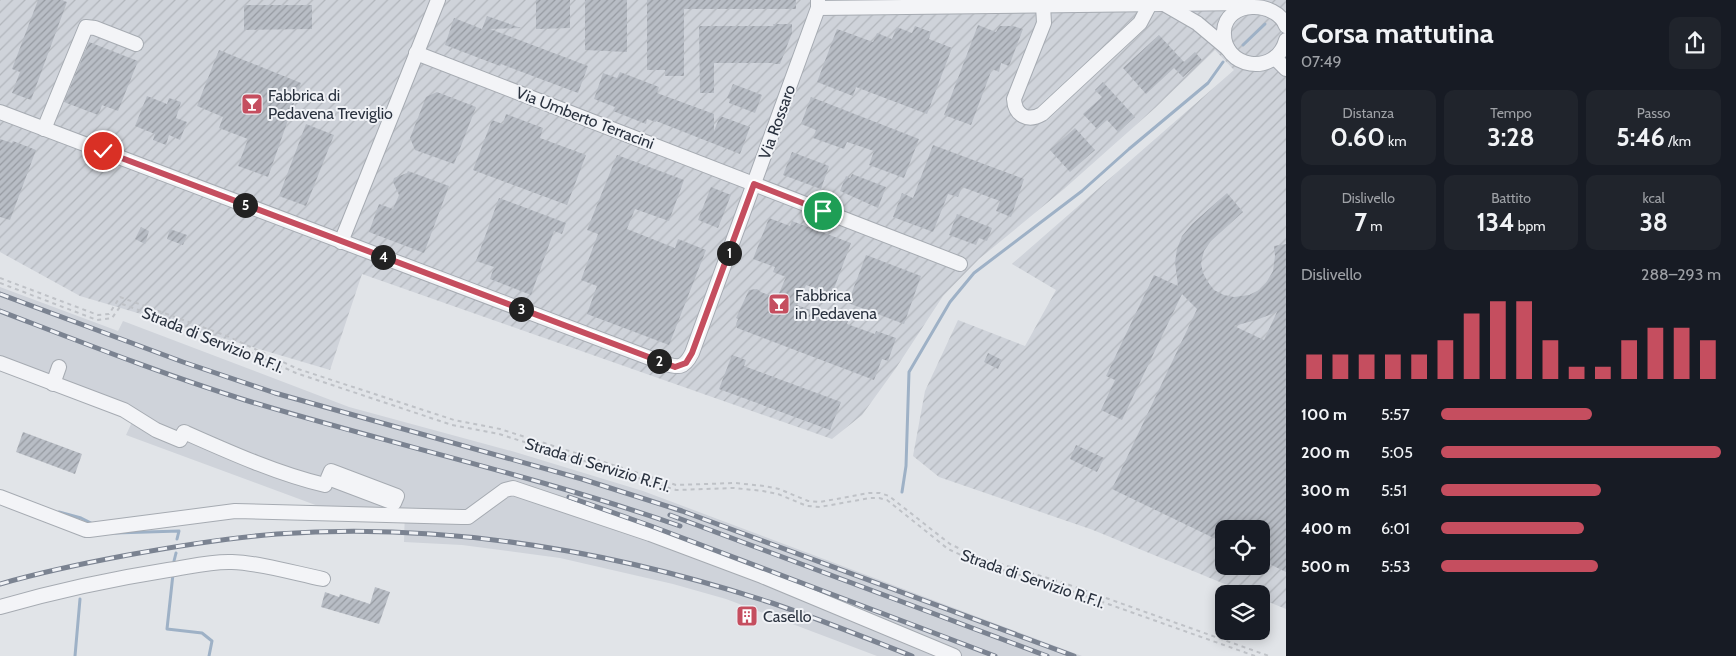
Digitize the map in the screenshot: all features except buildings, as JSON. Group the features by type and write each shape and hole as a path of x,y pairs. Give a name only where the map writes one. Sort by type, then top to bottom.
{"street":[{"path":"341,242 438,0"},
{"path":"1270,2 1280,13 1286,26"},
{"path":"818,4 1043,5 1270,2 1286,4"},
{"path":"1230,51 1224,37 1226,23 1234,11 1248,3"},
{"name":"Via Rossaro","path":"0,112 663,363 678,366 686,363 692,353 818,4"},
{"path":"1043,5 1044,23 1014,99 1016,110 1020,115 1029,118 1042,114 1157,4"},
{"path":"1157,4 1206,28 1236,58 1250,64 1264,63 1282,49 1286,69"},
{"path":"44,129 86,27 95,28 136,44"},
{"name":"Via Umberto Terracini","path":"416,53 960,264"},
{"path":"14,358 57,376 124,410 156,430 180,440 184,432 230,452 310,482 327,482 369,503 373,495 394,503 396,496 331,471 327,482"},
{"path":"0,363 57,376"},
{"path":"0,498 89,530 235,511 462,517 468,516 505,490 513,488 650,534 762,576 954,656"},
{"path":"0,607 56,591 114,578 210,563 233,562 251,564 323,579"}],"path":[{"path":"0,278 98,315 109,314 120,297 228,336 307,372 454,420 500,430 676,485 734,483 764,486 779,489 808,501 820,502 869,493 880,493 889,496 950,544 977,557 1061,582 1269,656"},
{"name":"Strada di Servizio R.F.I.","path":"0,283 97,320 112,318 122,304 226,341 306,376 452,425 499,434 676,490 734,488 763,491 778,494 806,506 820,507 870,498 887,500 948,549 976,562 1060,587 1255,656"}],"shaded area":[{"path":"0,0 1286,0 1286,609 1270,603 1270,585 1227,585 1093,530 939,477 913,456 925,391 958,320 1025,346 1056,290 1012,264 1234,70 1215,50 1155,108 1064,189 979,259 943,296 896,368 862,415 832,439 362,274 330,370 80,296 0,252"},
{"path":"0,287 118,331 123,321 349,407 515,452 643,491 1082,656 877,656 726,599 673,584 560,558 462,545 404,542 405,508 329,510 126,435 133,420 0,371"}],"waterway":[{"path":"1243,45 1265,24"},
{"path":"902,492 906,466 909,372 950,302 974,273 1082,191 1208,83 1223,62"},
{"path":"59,512 91,523"},
{"path":"115,533 179,531 177,539"},
{"path":"174,561 176,553"},
{"path":"173,574 167,629 202,633 212,641 209,656"},
{"path":"75,656 80,599"}],"railway":[{"path":"0,294 183,362 275,393 582,479 682,511 1074,656"},
{"path":"0,311 152,369 245,400 572,491 680,526"},
{"path":"569,497 651,526 995,656"},
{"path":"670,515 1047,656"},
{"path":"0,584 128,555 202,543 277,534 340,531 402,532 465,537 527,545 590,555 651,569 772,603 912,656"}],"place":[{"name":"Fabbrica di Pedavena Treviglio","path":"252,104"},
{"name":"Fabbrica in Pedavena","path":"779,304"},
{"name":"Casello","path":"747,616"}],"route":[{"path":"103,151 675,367 686,363 692,353 754,184 823,211"}]}
